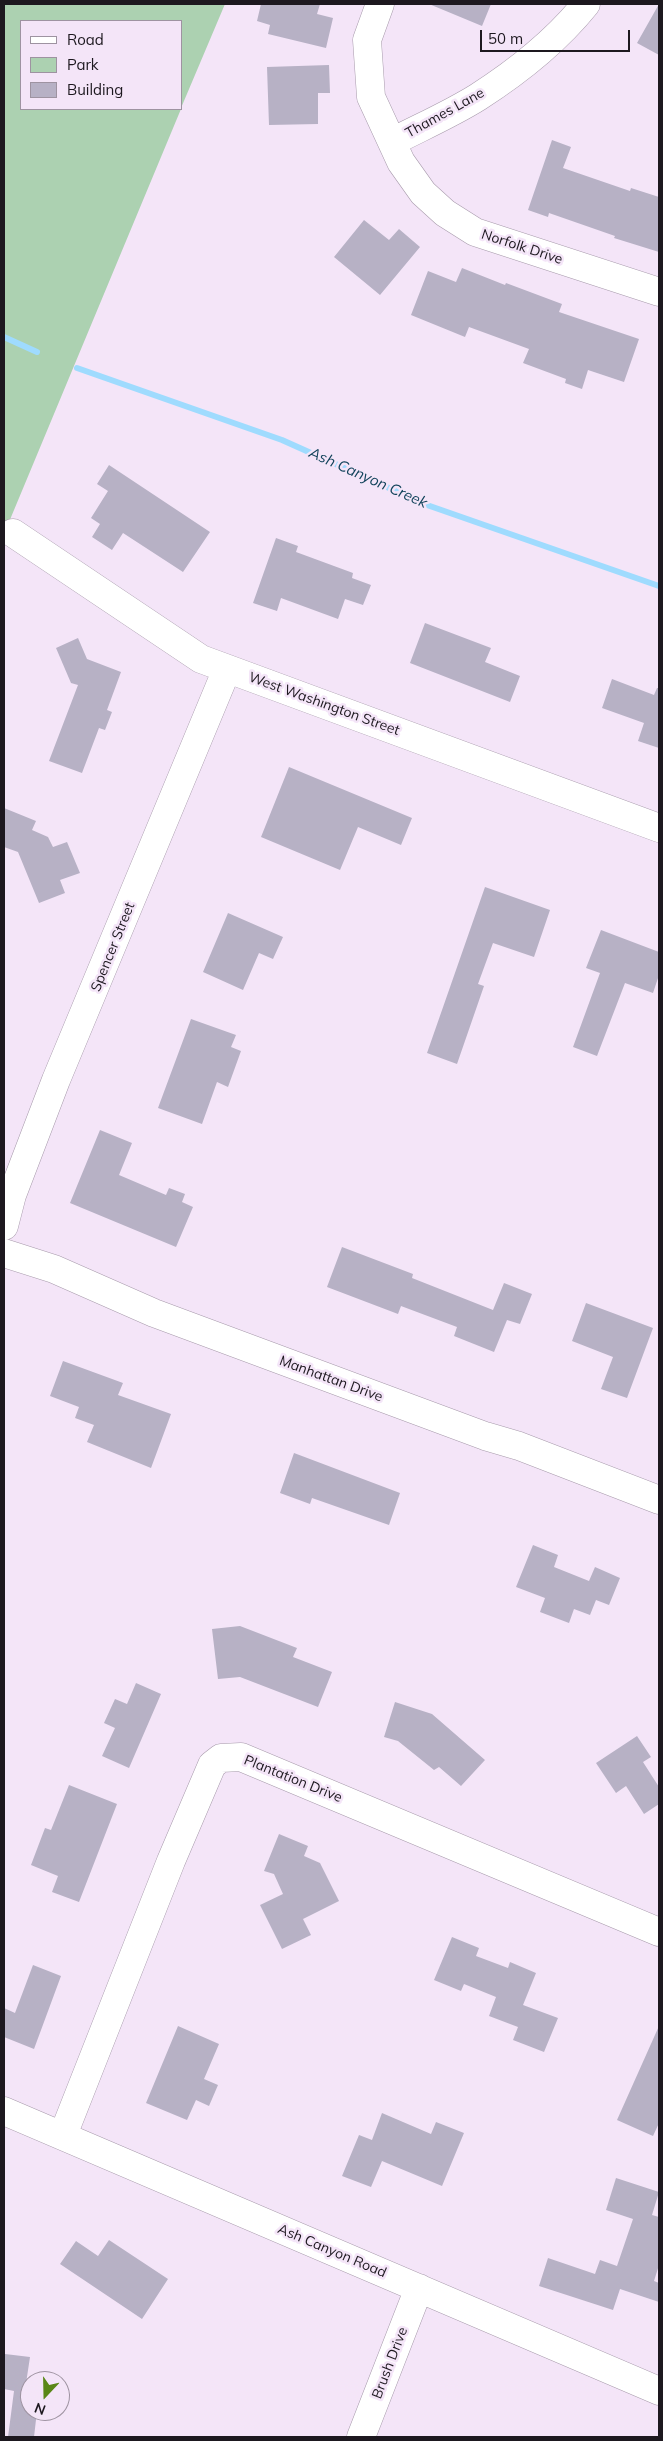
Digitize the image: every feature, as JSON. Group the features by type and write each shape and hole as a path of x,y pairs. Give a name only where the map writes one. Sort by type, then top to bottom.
{"street":[{"name":"Norfolk Drive","path":"380,4 367,40 371,97 401,162 422,193 445,213 474,232 659,292"},
{"name":"Thames Lane","path":"392,142 478,97 533,56 570,23 586,4"},
{"name":"West Washington Street","path":"13,533 201,658 659,828"},
{"name":"Spencer Street","path":"4,1226 12,1195 56,1080 227,668"},
{"name":"Manhattan Drive","path":"4,1252 54,1269 154,1313 475,1433 519,1446 659,1500"},
{"name":"Plantation Drive","path":"62,2135 171,1860 212,1765 221,1758 240,1757 659,1932"},
{"name":"Ash Canyon Road","path":"4,2111 659,2391"},
{"name":"Brush Drive","path":"361,2437 419,2288"}],"green space":[{"path":"4,4 225,4 182,106 182,20 20,20 20,110 181,110 4,534"}],"building":[{"path":"261,4 320,4 317,14 333,18 326,48 268,34 270,25 257,21"},
{"path":"429,4 491,4 482,26"},
{"path":"659,4 659,55 637,43"},
{"path":"329,65 330,93 318,93 318,124 269,125 267,67"},
{"path":"552,140 571,147 563,168 630,191 631,188 659,197 659,252 614,238 615,236 549,213 548,217 528,210"},
{"path":"364,220 389,240 399,229 420,247 380,295 334,257"},
{"path":"462,268 562,304 559,312 639,339 624,382 588,370 582,389 565,383 566,379 523,363 529,349 469,327 465,337 411,315 428,271 456,282"},
{"path":"109,465 210,532 183,572 123,533 112,550 92,537 100,524 91,518 108,491 97,484"},
{"path":"276,538 298,546 296,552 353,573 352,578 371,585 363,605 345,599 338,619 281,598 277,611 253,603"},
{"path":"425,623 491,648 485,662 520,676 510,702 410,663"},
{"path":"78,638 87,659 121,672 107,710 112,712 105,730 99,728 82,773 49,761 78,685 71,683 56,648"},
{"path":"612,679 654,695 657,688 659,688 659,748 638,741 644,723 602,708"},
{"path":"289,767 412,818 401,845 358,827 340,870 261,837"},
{"path":"4,808 36,821 32,830 48,837 53,847 67,842 80,873 60,880 65,893 39,903 18,852 4,847"},
{"path":"485,887 550,910 534,957 493,943 478,984 484,986 457,1064 427,1053"},
{"path":"228,913 283,937 273,959 259,953 243,990 203,972"},
{"path":"601,930 659,952 659,975 653,993 625,983 597,1056 573,1047 600,973 586,968"},
{"path":"191,1019 236,1035 231,1047 241,1051 228,1087 217,1082 202,1124 158,1108"},
{"path":"100,1130 132,1143 119,1175 166,1195 169,1188 185,1194 182,1202 193,1207 176,1247 70,1203"},
{"path":"342,1247 413,1274 412,1278 493,1310 504,1283 532,1294 520,1324 507,1320 494,1352 454,1336 457,1327 401,1306 398,1314 327,1287"},
{"path":"586,1303 653,1328 627,1398 601,1389 613,1357 572,1341"},
{"path":"63,1361 123,1383 118,1395 171,1414 151,1468 87,1442 94,1425 75,1418 79,1407 50,1396"},
{"path":"294,1453 400,1493 389,1525 312,1498 310,1504 280,1493"},
{"path":"533,1545 558,1555 554,1567 589,1581 595,1567 620,1578 609,1605 596,1600 590,1615 574,1609 569,1623 540,1612 545,1598 516,1587"},
{"path":"240,1626 297,1648 293,1657 332,1672 318,1707 240,1677 218,1679 212,1629"},
{"path":"136,1683 161,1694 129,1768 102,1756 115,1728 104,1723 115,1699 127,1704"},
{"path":"395,1702 432,1714 485,1760 461,1786 439,1767 434,1770 398,1741 384,1737"},
{"path":"637,1736 651,1757 643,1762 659,1787 659,1804 644,1814 626,1786 616,1793 596,1763"},
{"path":"69,1785 117,1804 79,1902 52,1892 58,1876 31,1865 45,1828 51,1830"},
{"path":"279,1834 308,1846 304,1856 320,1863 339,1901 303,1919 311,1935 282,1949 260,1905 283,1894 274,1874 264,1871"},
{"path":"452,1937 479,1948 476,1956 508,1968 510,1962 536,1973 523,2005 558,2018 544,2052 513,2040 518,2027 489,2016 496,1997 464,1984 461,1991 434,1980"},
{"path":"33,1965 61,1976 34,2049 4,2037 4,2008 15,2013"},
{"path":"178,2026 219,2044 204,2079 218,2085 209,2106 196,2100 187,2120 146,2103"},
{"path":"659,2026 659,2123 653,2136 617,2120"},
{"path":"382,2113 431,2134 436,2122 464,2133 442,2186 382,2161 371,2187 342,2176 359,2135 372,2140"},
{"path":"616,2178 659,2192 652,2215 659,2217 659,2265 654,2281 659,2283 659,2302 620,2289 613,2310 539,2286 548,2258 595,2274 600,2260 617,2266 633,2219 606,2210"},
{"path":"109,2240 168,2279 142,2319 60,2264 76,2241 98,2256"},
{"path":"5,2354 30,2357 28,2371 20,2371 20,2421 36,2421 34,2437 8,2437 14,2391 4,2389"}],"waterway":[{"name":"Ash Canyon Creek","path":"4,337 37,352"},
{"name":"Ash Canyon Creek","path":"77,368 282,440 427,505 659,586"}]}
